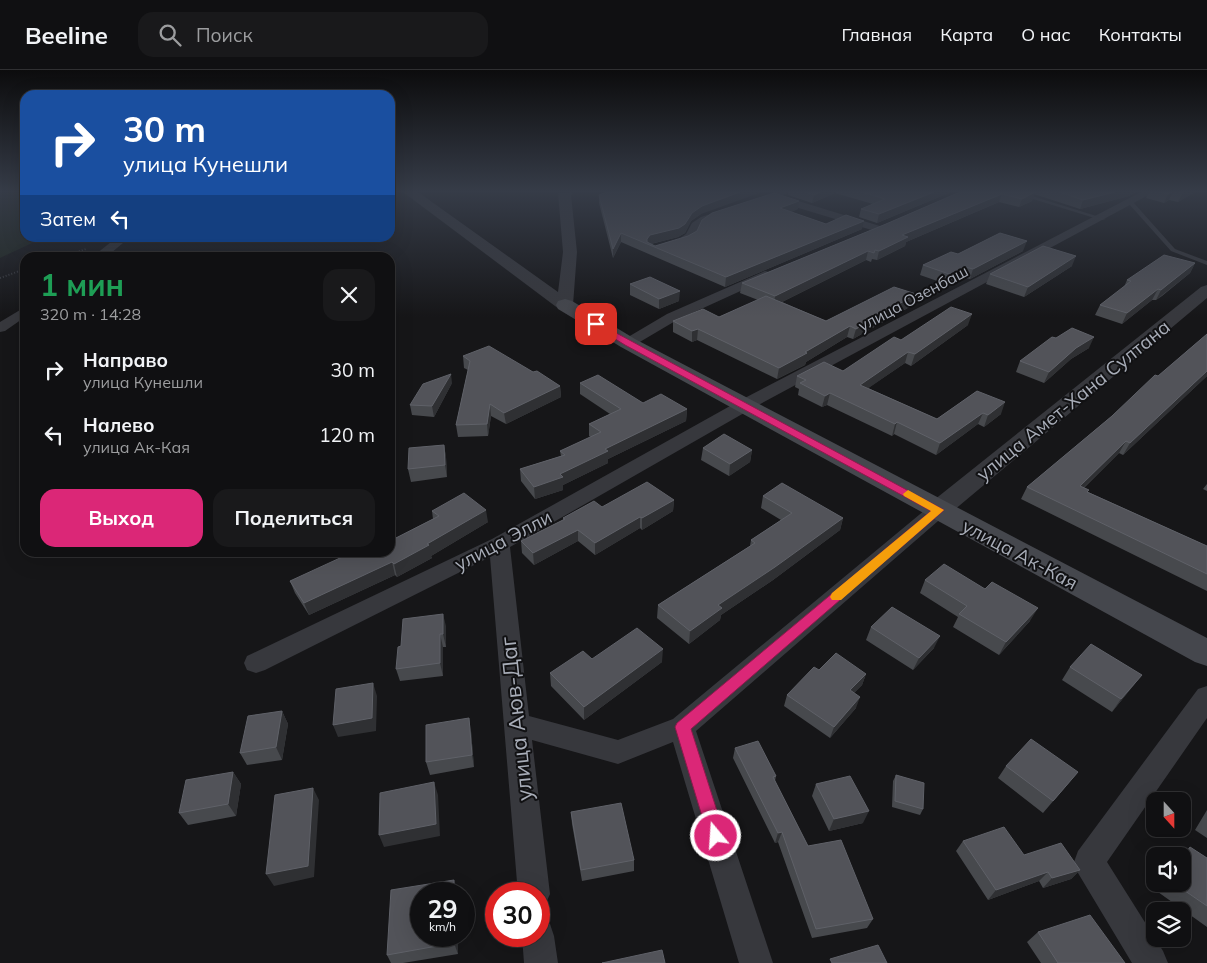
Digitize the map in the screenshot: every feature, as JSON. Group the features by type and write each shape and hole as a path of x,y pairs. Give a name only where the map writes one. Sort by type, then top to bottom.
{"main road":[{"name":"улица Ак-Кая","path":"565,306 628,343 1207,653"}],"street":[{"path":"466,234 565,306"},
{"path":"565,306 570,252 569,234"},
{"path":"654,249 683,241 691,234"},
{"path":"861,237 870,234"},
{"name":"улица Озенбаш","path":"745,406 1073,234"},
{"path":"105,252 118,242"},
{"path":"628,343 672,317 779,270"},
{"name":"улица Амет-Хана Султана","path":"938,510 1207,290"},
{"path":"0,328 20,314"},
{"name":"улица Элли","path":"256,663 499,544 745,406"},
{"path":"516,724 618,752 682,727 938,510"},
{"name":"улица Аюв-Даг","path":"499,544 533,882"},
{"path":"1151,963 1089,862 1207,697"},
{"path":"682,727 756,963"},
{"path":"539,947 541,963"}],"lane":[{"path":"1158,234 1173,250 1207,263"}],"path":[{"path":"0,278 20,271"}],"shaded area":[{"path":"0,234 20,234 20,242 34,242 0,258"}],"building":[{"path":"609,234 621,234 613,249"},
{"path":"623,234 655,234 650,235 647,239 647,242 655,246 692,234 833,234 726,277"},
{"path":"862,234 905,234 902,235 908,237 879,251 875,250 874,253 868,251 775,296 742,283"},
{"path":"999,234 1027,241 973,269 965,267 952,275 923,265 951,252 958,254"},
{"path":"1043,246 1076,256 1028,287 990,274"},
{"path":"1164,255 1195,263 1161,290 1158,289 1127,313 1100,305 1131,281 1127,280"},
{"path":"650,277 680,291 659,299 630,284"},
{"path":"894,287 916,294 856,329 850,326 779,368 698,329 692,331 673,321 703,309 719,317 766,296 826,321"},
{"path":"951,307 972,314 915,354 908,352 860,385 937,419 977,391 1005,402 988,415 983,413 940,443 830,393 825,396 800,383 806,380 797,376 824,362 843,371 894,337 901,340"},
{"path":"1072,328 1094,337 1076,348 1049,372 1020,361 1052,337 1056,338"},
{"path":"1207,334 1207,371 1130,443 1126,441 1080,486 1089,490 1087,492 1207,546 1207,574 1027,487 1112,416 1155,375 1158,376"},
{"path":"489,346 533,372 537,371 560,386 504,413 490,404 487,424 456,425 470,361 463,356"},
{"path":"451,374 432,406 410,405 423,384"},
{"path":"598,375 643,403 661,394 687,409 605,449 608,451 560,474 563,477 534,487 520,469 565,455 560,451 601,432 589,424 621,409 580,383"},
{"path":"724,434 752,450 730,464 703,448"},
{"path":"444,445 445,465 408,469 409,448"},
{"path":"647,482 674,500 595,543 578,530 533,553 521,541 565,519 563,518 594,501 602,507"},
{"path":"782,483 843,518 718,605 722,608 690,631 658,605 755,543 751,540 792,513 763,496"},
{"path":"464,493 486,510 394,564 392,562 304,603 290,581 342,557 395,557 395,538 439,516 432,511"},
{"path":"944,564 985,589 992,582 1038,608 1006,642 959,614 967,606 925,580"},
{"path":"892,607 940,636 919,658 871,627"},
{"path":"443,614 443,634 440,634 440,663 396,669 398,647 401,646 403,619"},
{"path":"637,628 663,649 584,707 550,673 583,651 592,659"},
{"path":"1091,644 1142,675 1121,699 1070,667"},
{"path":"836,653 866,674 850,690 860,697 834,727 787,695 814,667 819,670"},
{"path":"373,683 372,718 333,725 336,689"},
{"path":"282,711 276,747 240,753 248,716"},
{"path":"469,718 472,755 426,762 426,725"},
{"path":"1031,739 1078,772 1053,801 1006,766"},
{"path":"758,741 776,776 773,777 808,846 841,840 873,919 816,929 782,832 778,833 735,748"},
{"path":"233,772 228,804 179,813 186,780"},
{"path":"896,775 924,783 923,809 895,801"},
{"path":"850,776 869,811 834,819 816,784"},
{"path":"434,782 436,824 379,835 380,793"},
{"path":"313,788 308,866 266,874 275,795"},
{"path":"621,803 634,860 581,870 571,812"},
{"path":"1004,827 1024,855 1061,843 1080,870 1052,878 1048,872 996,890 963,841"},
{"path":"1191,848 1207,858 1207,906 1187,892 1191,892"},
{"path":"410,887 410,947 432,947 387,955 391,890"},
{"path":"1090,915 1125,963 1058,963 1038,932"},
{"path":"878,945 887,963 832,963 830,959"},
{"path":"662,950 665,963 602,963"}],"slow traffic":[{"path":"837,597 938,510 908,494"}],"route":[{"path":"596,324 938,510 682,727 716,836"}]}
